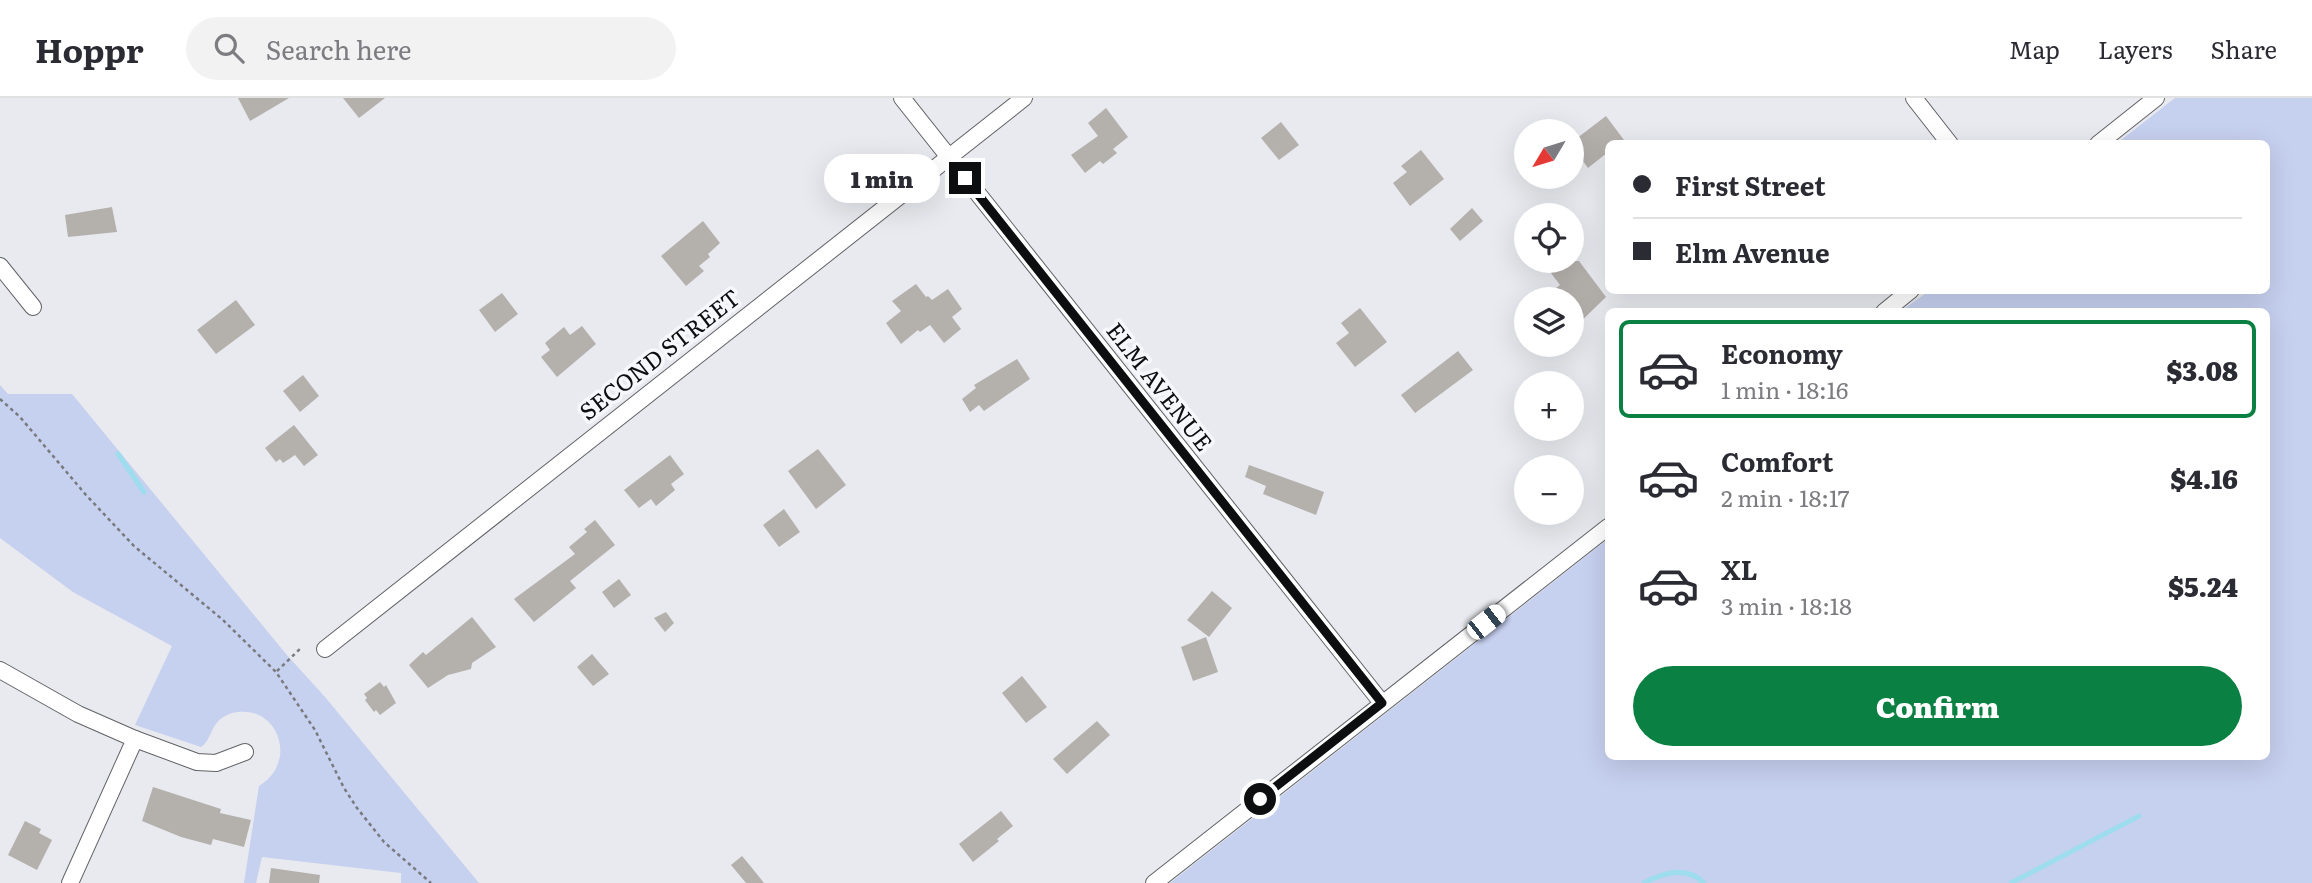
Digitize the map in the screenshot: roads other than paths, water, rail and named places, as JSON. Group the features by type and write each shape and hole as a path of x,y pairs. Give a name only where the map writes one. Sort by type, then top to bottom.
{"street":[{"name":"ELM AVENUE","path":"902,98 1382,703"},
{"name":"SECOND STREET","path":"325,649 1024,98"},
{"path":"1914,98 1947,140"},
{"path":"2103,140 2156,98"},
{"path":"0,267 33,307"},
{"path":"1889,308 1906,294"},
{"path":"1154,883 1605,529"},
{"path":"0,670 62,706 135,739 205,763 216,763 245,752"},
{"path":"70,883 135,739"}],"waterway":[{"path":"118,454 144,492"},
{"path":"2011,883 2139,816"},
{"path":"1644,883 1675,872 1690,874 1704,883"}]}
